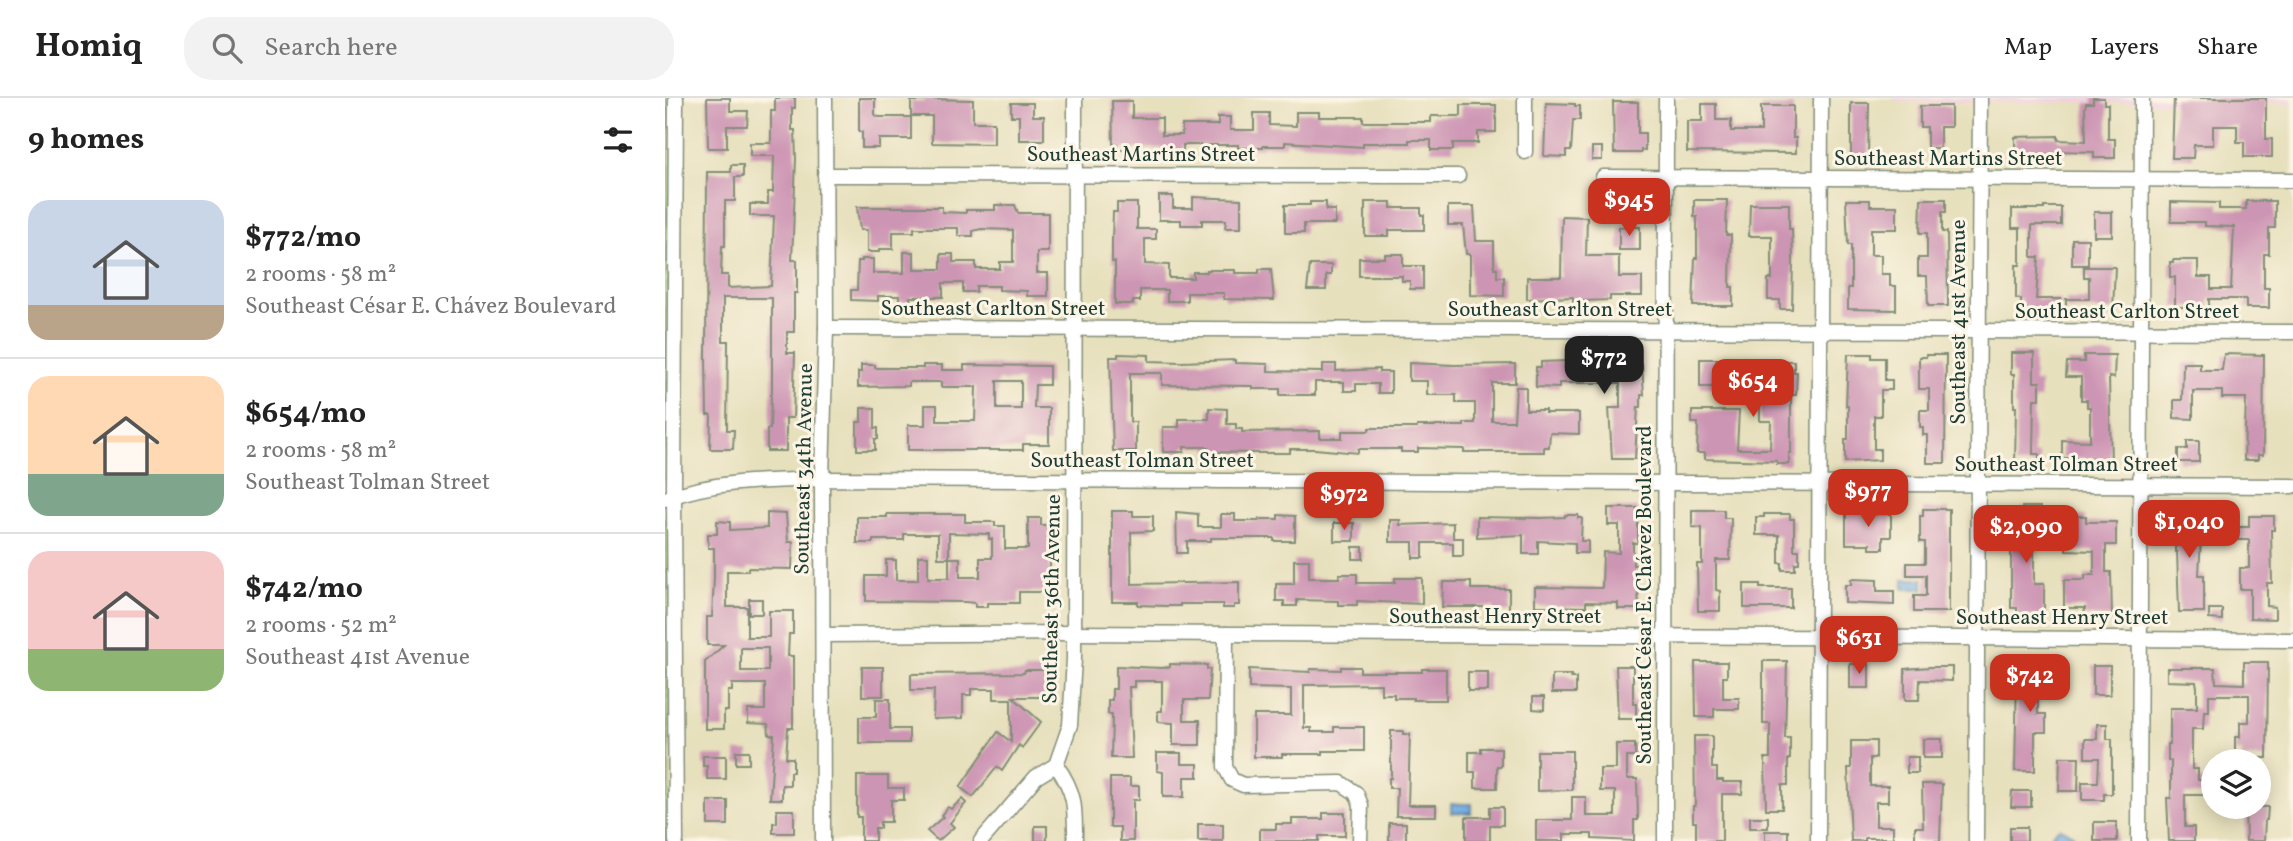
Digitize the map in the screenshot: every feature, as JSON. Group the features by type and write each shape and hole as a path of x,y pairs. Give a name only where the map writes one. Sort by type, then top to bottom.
{"street":[{"path":"676,98 669,497 676,841"},
{"name":"Southeast 34th Avenue","path":"823,841 825,98"},
{"name":"Southeast 36th Avenue","path":"1056,765 1070,725 1073,633 1075,98"},
{"path":"1525,98 1525,152"},
{"name":"Southeast César E. Chávez Boulevard","path":"1665,841 1666,98"},
{"path":"1818,841 1821,98"},
{"name":"Southeast 41st Avenue","path":"1976,841 1980,98"},
{"path":"2139,841 2143,98"},
{"name":"Southeast Martins Street","path":"825,175 1458,176"},
{"name":"Southeast Martins Street","path":"1603,177 2293,180"},
{"name":"Southeast Carlton Street","path":"826,328 2293,332"},
{"name":"Southeast Tolman Street","path":"669,497 741,481 822,479 2293,486"},
{"name":"Southeast Henry Street","path":"823,635 1073,633 2293,640"},
{"path":"1226,634 1225,767 1232,780 1243,785 1341,783 1356,793 1361,805 1360,841"},
{"path":"981,841 1036,777 1056,765 1069,783 1075,805 1075,841"}],"shaded area":[{"path":"1896,98 2293,98 2293,103 1896,102"}],"green space":[{"path":"665,98 669,98 670,474 665,480"},
{"path":"665,519 669,521 669,841 665,841"}],"water":[{"path":"1904,579 1923,579 1923,589 1904,589"},
{"path":"1451,804 1472,804 1472,813 1451,813"},
{"path":"2060,828 2077,840 2058,841 2052,834"}],"building":[{"path":"707,98 730,98 730,111 748,111 747,126 727,126 727,148 708,148"},
{"path":"775,98 795,98 795,108 792,108 796,159 792,260 797,260 797,293 794,293 794,332 787,332 787,353 795,353 793,418 786,418 786,451 767,451 772,394 772,298 723,298 723,341 728,341 727,430 734,430 733,449 710,449 711,415 707,415 706,357 707,172 731,172 731,165 743,165 743,177 735,177 735,201 725,201 725,246 722,246 721,275 728,275 728,288 771,286 774,216 750,216 750,204 768,204 768,192 773,192 774,156 750,156 750,143 771,143 771,111 775,111"},
{"path":"859,98 875,98 875,115 879,117 911,117 911,139 879,139 879,148 862,148"},
{"path":"2093,98 2104,98 2104,104 2108,104 2108,139 2115,139 2115,158 2094,158 2094,152 2058,151 2058,158 2047,157 2046,154 2015,154 2015,137 2058,136 2058,140 2086,141 2085,108 2086,103 2093,103"},
{"path":"2174,98 2266,98 2266,139 2272,139 2272,157 2244,157 2244,142 2237,142 2237,126 2213,126 2213,145 2194,145 2193,158 2172,158"},
{"path":"973,100 973,122 994,122 994,144 932,143 932,116 911,116 911,101"},
{"path":"1112,101 1132,101 1132,118 1162,118 1162,135 1182,135 1182,125 1218,125 1218,117 1230,117 1230,130 1254,130 1254,113 1269,113 1269,125 1296,126 1296,112 1319,112 1319,117 1363,117 1363,122 1431,122 1431,116 1461,116 1461,105 1496,105 1496,132 1478,132 1478,143 1453,143 1453,150 1431,150 1431,140 1409,140 1409,143 1363,143 1363,147 1285,142 1285,146 1263,148 1183,145 1183,152 1162,152 1162,148 1117,150 1117,144 1113,144"},
{"path":"1613,102 1638,102 1638,133 1645,133 1645,150 1641,150 1641,153 1614,153"},
{"path":"1011,103 1033,103 1033,116 1044,116 1044,140 1019,140 1019,116 1011,116"},
{"path":"1546,103 1580,106 1580,120 1573,120 1571,151 1566,151 1566,157 1544,156"},
{"path":"1851,103 1869,103 1868,156 1851,156"},
{"path":"1702,104 1716,104 1716,120 1731,120 1731,131 1761,131 1761,106 1793,106 1796,153 1687,152 1687,121 1702,121"},
{"path":"1920,106 1951,106 1951,127 1940,127 1940,148 1927,148 1927,127 1920,127"},
{"path":"1592,147 1602,147 1602,160 1592,160"},
{"path":"1159,196 1173,196 1173,208 1193,208 1193,197 1241,199 1241,228 1225,228 1226,220 1202,220 1202,225 1181,225 1181,220 1159,220"},
{"path":"1921,199 1946,199 1946,212 1942,212 1942,232 1947,232 1948,306 1928,306 1927,276 1918,276 1918,258 1927,258 1927,233 1920,233"},
{"path":"1694,200 1727,200 1726,235 1731,235 1730,287 1733,287 1733,306 1693,306 1697,258 1697,217 1694,217"},
{"path":"1846,200 1870,200 1870,206 1897,206 1897,229 1871,229 1871,255 1881,255 1881,274 1890,274 1890,286 1896,286 1896,310 1848,309 1851,245 1848,245"},
{"path":"2246,201 2275,201 2275,228 2269,228 2269,254 2264,254 2264,288 2269,288 2269,308 2246,308 2246,299 2209,299 2209,307 2175,307 2175,277 2170,277 2170,262 2173,260 2198,260 2198,277 2211,277 2211,289 2231,289 2234,227 2205,226 2205,222 2171,222 2171,202 2219,203 2219,209 2246,209"},
{"path":"1310,202 1326,202 1326,210 1335,210 1335,224 1304,224 1304,233 1285,233 1285,205 1310,205"},
{"path":"1365,202 1391,202 1391,208 1421,208 1424,230 1389,230 1389,236 1365,236"},
{"path":"1117,203 1137,203 1137,229 1156,229 1156,239 1145,239 1145,264 1169,265 1169,278 1193,278 1193,272 1207,270 1259,273 1259,269 1271,269 1274,300 1224,299 1224,293 1187,293 1187,301 1167,301 1167,290 1140,290 1140,301 1133,301 1133,304 1115,304 1112,240 1113,212 1117,212"},
{"path":"1750,204 1789,204 1793,260 1792,309 1780,309 1780,300 1768,300 1768,279 1772,279 1772,236 1749,236"},
{"path":"995,205 1015,205 1018,213 1048,213 1048,252 1037,252 1037,273 1048,273 1048,296 1027,296 1027,291 999,290 999,286 976,286 976,292 963,292 963,283 943,283 943,297 910,297 910,302 899,302 899,296 878,296 878,301 851,300 851,290 857,290 858,261 862,259 873,259 873,273 904,273 904,252 914,252 914,269 941,269 941,254 953,254 953,262 976,262 976,269 1000,269 1000,262 1013,262 1013,230 981,229 973,231 973,236 958,236 958,228 914,228 914,232 893,232 893,249 867,252 867,230 860,230 857,207 942,207 942,212 966,213 966,210 995,210"},
{"path":"1448,206 1474,206 1476,241 1494,241 1494,268 1497,268 1497,277 1504,277 1504,296 1470,295 1470,254 1466,254 1463,225 1448,225"},
{"path":"2061,207 2061,225 2032,225 2032,257 2039,257 2036,299 2061,299 2061,310 2021,311 2021,299 2016,299 2020,228 2012,228 2012,209"},
{"path":"2094,212 2112,212 2112,236 2094,236"},
{"path":"1562,216 1587,217 1586,256 1619,256 1619,277 1642,277 1642,296 1610,296 1610,300 1584,301 1573,301 1573,297 1527,299 1527,277 1561,277"},
{"path":"1619,227 1640,227 1640,250 1619,250"},
{"path":"2072,239 2088,239 2088,265 2072,265"},
{"path":"1385,254 1403,254 1403,266 1423,266 1423,289 1410,289 1410,281 1402,281 1402,276 1359,276 1359,258 1385,258"},
{"path":"1310,265 1331,265 1331,275 1326,275 1326,290 1307,290"},
{"path":"2084,267 2115,267 2113,310 2066,309 2066,299 2089,299 2089,277 2084,277"},
{"path":"2011,353 2034,353 2034,382 2040,382 2040,399 2034,399 2033,454 2039,454 2039,465 2015,465 2016,407"},
{"path":"1118,354 1149,355 1149,361 1235,360 1235,363 1268,364 1268,371 1323,372 1323,364 1336,364 1336,371 1379,369 1379,372 1391,372 1391,393 1378,393 1378,384 1356,384 1356,391 1344,391 1344,382 1315,382 1315,395 1280,395 1280,389 1253,389 1253,386 1162,385 1162,373 1130,373 1130,422 1136,422 1136,451 1113,451 1110,357 1118,357"},
{"path":"1848,354 1872,354 1872,358 1885,358 1885,380 1892,380 1892,390 1881,390 1881,416 1874,416 1874,449 1880,449 1880,460 1845,462 1845,439 1848,439"},
{"path":"2224,354 2264,355 2263,455 2258,455 2258,460 2244,460 2246,398 2222,398 2222,391 2193,391 2193,419 2174,418 2174,400 2182,400 2183,363 2200,363 2200,370 2222,370"},
{"path":"1946,355 1945,463 1927,463 1927,435 1923,435 1923,427 1920,427 1920,410 1929,410 1929,389 1919,389 1919,357"},
{"path":"2084,355 2115,355 2114,378 2109,377 2111,464 2094,464 2094,458 2062,458 2062,440 2090,441 2090,407 2087,407 2087,400 2081,400 2081,377 2066,377 2067,362 2084,362"},
{"path":"1700,359 1718,359 1718,370 1739,370 1739,383 1718,383 1718,387 1700,387"},
{"path":"1580,361 1580,364 1642,365 1644,395 1641,395 1641,407 1638,407 1635,459 1612,459 1609,408 1620,408 1620,383 1559,383 1559,388 1536,387 1536,367 1541,367 1541,362"},
{"path":"1776,361 1794,361 1794,372 1797,372 1796,395 1791,395 1789,464 1777,464 1777,461 1705,459 1705,453 1697,453 1698,423 1692,423 1692,411 1739,411 1737,449 1770,449 1771,421 1760,421 1760,399 1752,399 1752,381 1758,381 1758,366 1776,366"},
{"path":"1409,363 1515,364 1515,383 1492,383 1492,421 1514,421 1516,387 1526,387 1526,410 1579,413 1579,434 1550,433 1549,447 1544,447 1544,452 1464,452 1464,449 1418,448 1418,452 1401,452 1401,449 1358,449 1358,453 1290,449 1290,453 1252,453 1208,452 1208,447 1184,447 1184,452 1163,452 1163,427 1179,427 1179,419 1209,419 1209,408 1227,409 1227,424 1236,424 1236,429 1242,429 1242,432 1320,431 1320,438 1342,438 1342,431 1369,431 1369,428 1464,426 1464,423 1475,423 1475,403 1456,403 1456,395 1427,395 1427,381 1409,381"},
{"path":"861,365 875,365 875,368 923,368 923,365 942,365 942,370 964,370 964,365 1049,366 1049,385 1035,385 1034,408 1049,408 1049,444 1023,444 1023,450 908,450 908,425 925,425 925,405 937,405 937,421 975,421 976,387 941,387 941,382 909,382 909,386 858,387 858,372 861,372","holes":["997,381 1021,381 1021,409 997,409"]},
{"path":"861,408 875,408 878,439 875,439 875,450 857,450 857,422 861,422"},
{"path":"2187,441 2199,441 2199,462 2178,462 2178,449 2187,449"},
{"path":"2022,507 2040,507 2040,530 2034,530 2034,584 2044,584 2044,616 2017,616 2017,608 2011,608 2011,520 2022,520"},
{"path":"2176,507 2205,507 2205,518 2197,518 2197,538 2201,538 2199,575 2204,575 2204,612 2179,612 2175,552"},
{"path":"1608,508 1638,508 1638,543 1633,543 1633,565 1637,565 1639,609 1618,609 1618,603 1586,602 1586,607 1535,606 1535,587 1602,588 1603,552 1619,553 1619,525 1608,525"},
{"path":"1923,509 1949,509 1949,612 1914,612 1914,596 1926,596 1926,575 1907,575 1907,563 1925,563 1925,542 1920,542 1920,516 1923,516"},
{"path":"1692,510 1724,510 1724,518 1731,518 1730,560 1716,560 1716,590 1720,591 1720,611 1698,611 1697,564 1702,564 1702,528 1692,527"},
{"path":"1112,511 1133,511 1133,516 1153,516 1153,531 1131,532 1132,584 1239,582 1239,605 1223,608 1223,604 1166,606 1112,602"},
{"path":"1846,511 1891,514 1891,537 1883,537 1883,549 1870,549 1870,544 1846,544"},
{"path":"1176,512 1198,514 1198,527 1221,527 1221,514 1235,514 1235,521 1278,519 1278,515 1295,516 1295,541 1274,541 1274,538 1211,538 1211,541 1187,541 1187,553 1177,553"},
{"path":"767,513 786,514 788,542 793,542 792,569 748,568 748,571 727,571 727,607 747,607 747,637 769,637 769,611 793,611 793,634 789,634 788,656 793,656 793,728 788,728 786,758 793,758 793,772 790,772 790,785 782,785 782,799 770,799 774,735 769,735 768,724 748,723 748,710 765,710 765,684 732,684 732,691 728,691 728,711 724,711 724,729 705,729 705,662 724,645 707,645 707,617 712,617 714,578 714,548 708,548 708,534 717,534 717,521 730,522 730,530 767,528","holes":["741,648 768,648 768,671 741,671"]},
{"path":"887,514 965,514 965,522 995,522 995,526 1005,526 1005,549 1028,549 1028,518 1041,518 1041,525 1050,525 1050,574 1053,574 1053,592 1019,592 1019,603 987,603 987,607 975,607 975,603 965,602 866,601 866,576 886,576 886,560 896,560 896,580 918,580 918,556 928,556 928,578 949,578 949,558 938,558 938,534 904,534 904,540 857,543 857,517 887,517","holes":["949,533 989,534 989,539 992,539 992,558 980,558 980,577 960,577 960,558 949,558"]},
{"path":"1764,514 1790,514 1790,519 1794,519 1794,550 1799,550 1799,563 1795,563 1795,570 1782,570 1782,563 1779,563 1779,535 1756,535 1756,517 1764,517"},
{"path":"1578,515 1578,518 1582,518 1581,541 1588,541 1588,553 1575,553 1575,543 1538,541 1538,554 1523,554 1523,535 1477,537 1477,517 1540,518"},
{"path":"2066,516 2086,516 2086,522 2116,522 2116,545 2106,545 2106,572 2111,572 2112,617 2084,616 2085,608 2064,608 2064,580 2085,580 2085,575 2094,575 2094,551 2066,550"},
{"path":"2249,516 2274,516 2274,530 2271,530 2272,583 2267,583 2267,606 2275,607 2275,619 2250,618 2250,589 2240,589 2240,568 2249,568 2249,540 2238,540 2238,527 2249,527"},
{"path":"1390,520 1400,520 1400,525 1453,523 1453,538 1463,538 1463,556 1453,556 1453,543 1423,543 1423,558 1413,558 1413,542 1390,542"},
{"path":"1334,523 1354,523 1354,541 1334,541"},
{"path":"1353,547 1363,547 1363,559 1353,559"},
{"path":"1294,560 1309,560 1309,578 1339,578 1339,574 1357,574 1357,583 1395,583 1395,578 1422,578 1422,604 1357,601 1357,605 1338,605 1338,601 1297,600 1297,606 1284,606 1284,601 1276,601 1276,584 1294,584"},
{"path":"1851,579 1877,580 1877,591 1894,591 1894,605 1845,603 1845,585 1851,585"},
{"path":"1443,582 1471,582 1471,589 1509,589 1509,612 1494,612 1494,607 1442,607"},
{"path":"1744,584 1760,584 1760,588 1791,588 1791,608 1744,608"},
{"path":"749,599 762,599 762,614 749,614"},
{"path":"2209,609 2222,609 2222,620 2209,619"},
{"path":"1763,661 1787,661 1785,738 1790,738 1790,759 1788,785 1782,785 1782,809 1766,809 1765,758 1770,758 1770,724 1763,724"},
{"path":"1695,662 1727,662 1727,677 1723,677 1723,698 1739,698 1739,709 1714,709 1714,717 1696,717"},
{"path":"2244,662 2268,662 2267,749 2235,749 2235,737 2240,737 2240,722 2249,722 2249,695 2209,695 2209,711 2204,711 2203,729 2192,729 2192,769 2198,769 2201,795 2185,795 2185,827 2194,827 2194,841 2169,841 2167,798 2171,798 2171,761 2168,761 2170,708 2197,708 2197,687 2196,682 2167,681 2167,668 2215,668 2216,683 2244,684"},
{"path":"1170,664 1207,665 1207,669 1210,669 1208,700 1184,700 1184,720 1200,720 1200,745 1173,745 1173,723 1158,722 1158,711 1162,711 1162,681 1134,681 1134,687 1129,687 1132,758 1111,758 1112,714 1108,714 1108,700 1112,700 1112,689 1116,689 1116,666 1162,668 1170,667"},
{"path":"1850,664 1869,664 1869,688 1850,688"},
{"path":"1616,666 1633,666 1636,719 1618,719"},
{"path":"2060,666 2060,680 2038,680 2038,714 2046,714 2046,732 2035,732 2035,771 2015,771 2017,673 2026,673 2026,667"},
{"path":"2093,666 2110,666 2110,695 2093,695"},
{"path":"862,667 883,667 883,696 862,696"},
{"path":"1341,667 1360,667 1360,672 1422,672 1422,669 1446,669 1446,700 1394,698 1394,694 1381,694 1381,684 1304,685 1304,728 1311,728 1311,732 1334,732 1334,727 1364,727 1364,751 1323,751 1323,754 1254,757 1254,715 1291,715 1291,689 1249,688 1249,669 1310,672 1310,669 1341,670"},
{"path":"1952,667 1952,681 1920,680 1919,700 1905,700 1905,669"},
{"path":"1025,670 1053,670 1053,686 1046,686 1045,697 1013,697 1041,722 1022,748 1019,745 1002,771 997,767 973,797 960,787 998,732 1011,742 1011,699 994,699 994,689 971,689 971,695 963,695 963,718 933,719 934,690 911,690 911,674 1024,673"},
{"path":"1468,672 1488,672 1488,691 1468,691"},
{"path":"1552,675 1571,675 1571,678 1576,678 1576,693 1552,693"},
{"path":"1533,697 1544,697 1544,710 1533,709"},
{"path":"876,699 890,699 890,729 909,729 909,743 859,743 859,717 876,717"},
{"path":"2097,724 2107,724 2107,739 2112,739 2112,794 2104,794 2104,800 2082,800 2082,782 2098,782 2099,758 2085,758 2085,739 2097,739"},
{"path":"1391,731 1410,734 1408,805 1436,805 1436,816 1396,816 1397,788 1389,788"},
{"path":"1694,736 1712,736 1712,768 1717,768 1717,780 1743,782 1742,794 1722,794 1722,841 1696,841 1696,822 1693,822"},
{"path":"1923,739 1942,739 1942,758 1923,758"},
{"path":"1851,741 1876,741 1876,758 1870,758 1870,786 1888,786 1888,802 1876,802 1876,826 1893,826 1893,838 1851,841 1848,768 1851,768"},
{"path":"1616,744 1635,744 1635,757 1627,757 1627,779 1637,779 1638,820 1634,820 1634,841 1592,839 1592,834 1564,834 1564,841 1536,841 1536,820 1572,820 1572,797 1586,797 1586,816 1615,816 1615,791 1600,791 1600,769 1616,769"},
{"path":"1481,748 1501,748 1501,766 1497,766 1497,788 1475,788 1475,772 1469,772 1469,752 1481,752"},
{"path":"736,751 749,751 749,764 736,764"},
{"path":"1537,751 1572,751 1572,790 1537,791"},
{"path":"1157,753 1181,753 1181,764 1198,764 1198,777 1184,777 1184,797 1163,797 1163,772 1157,771"},
{"path":"703,756 726,756 726,779 707,779 707,766 703,766"},
{"path":"1907,757 1918,757 1918,773 1907,773"},
{"path":"2060,757 2079,757 2078,791 2059,791"},
{"path":"857,776 888,776 888,788 904,788 904,800 891,800 891,822 880,822 880,828 875,828 875,841 861,841 861,817 857,817"},
{"path":"1110,778 1130,778 1130,786 1139,786 1139,800 1133,800 1133,841 1120,841 1120,827 1110,827"},
{"path":"1922,784 1942,784 1940,841 1915,841 1915,827 1923,827"},
{"path":"2012,791 2031,791 2031,807 2011,807"},
{"path":"962,799 966,803 950,823 954,827 938,841 927,831 943,817 941,815 948,807 951,809"},
{"path":"708,801 728,801 728,825 708,825"},
{"path":"1490,807 1503,807 1503,825 1490,825 1490,841 1466,841 1466,817 1490,817"},
{"path":"777,810 794,810 794,833 773,833 773,823 777,823"},
{"path":"1323,813 1345,813 1345,836 1319,836 1319,841 1260,841 1260,829 1276,829 1276,824 1292,824 1292,819 1323,819"},
{"path":"1750,817 1768,817 1768,828 1750,828"},
{"path":"2245,819 2267,819 2264,841 2246,841"},
{"path":"2094,822 2117,822 2117,841 2094,841"},
{"path":"1389,823 1406,823 1406,841 1389,841"},
{"path":"1198,824 1223,824 1223,841 1198,841"},
{"path":"1035,826 1047,826 1047,841 1035,841"},
{"path":"2010,827 2027,827 2027,841 2010,841"},
{"path":"1765,831 1788,831 1788,841 1765,841"}]}
